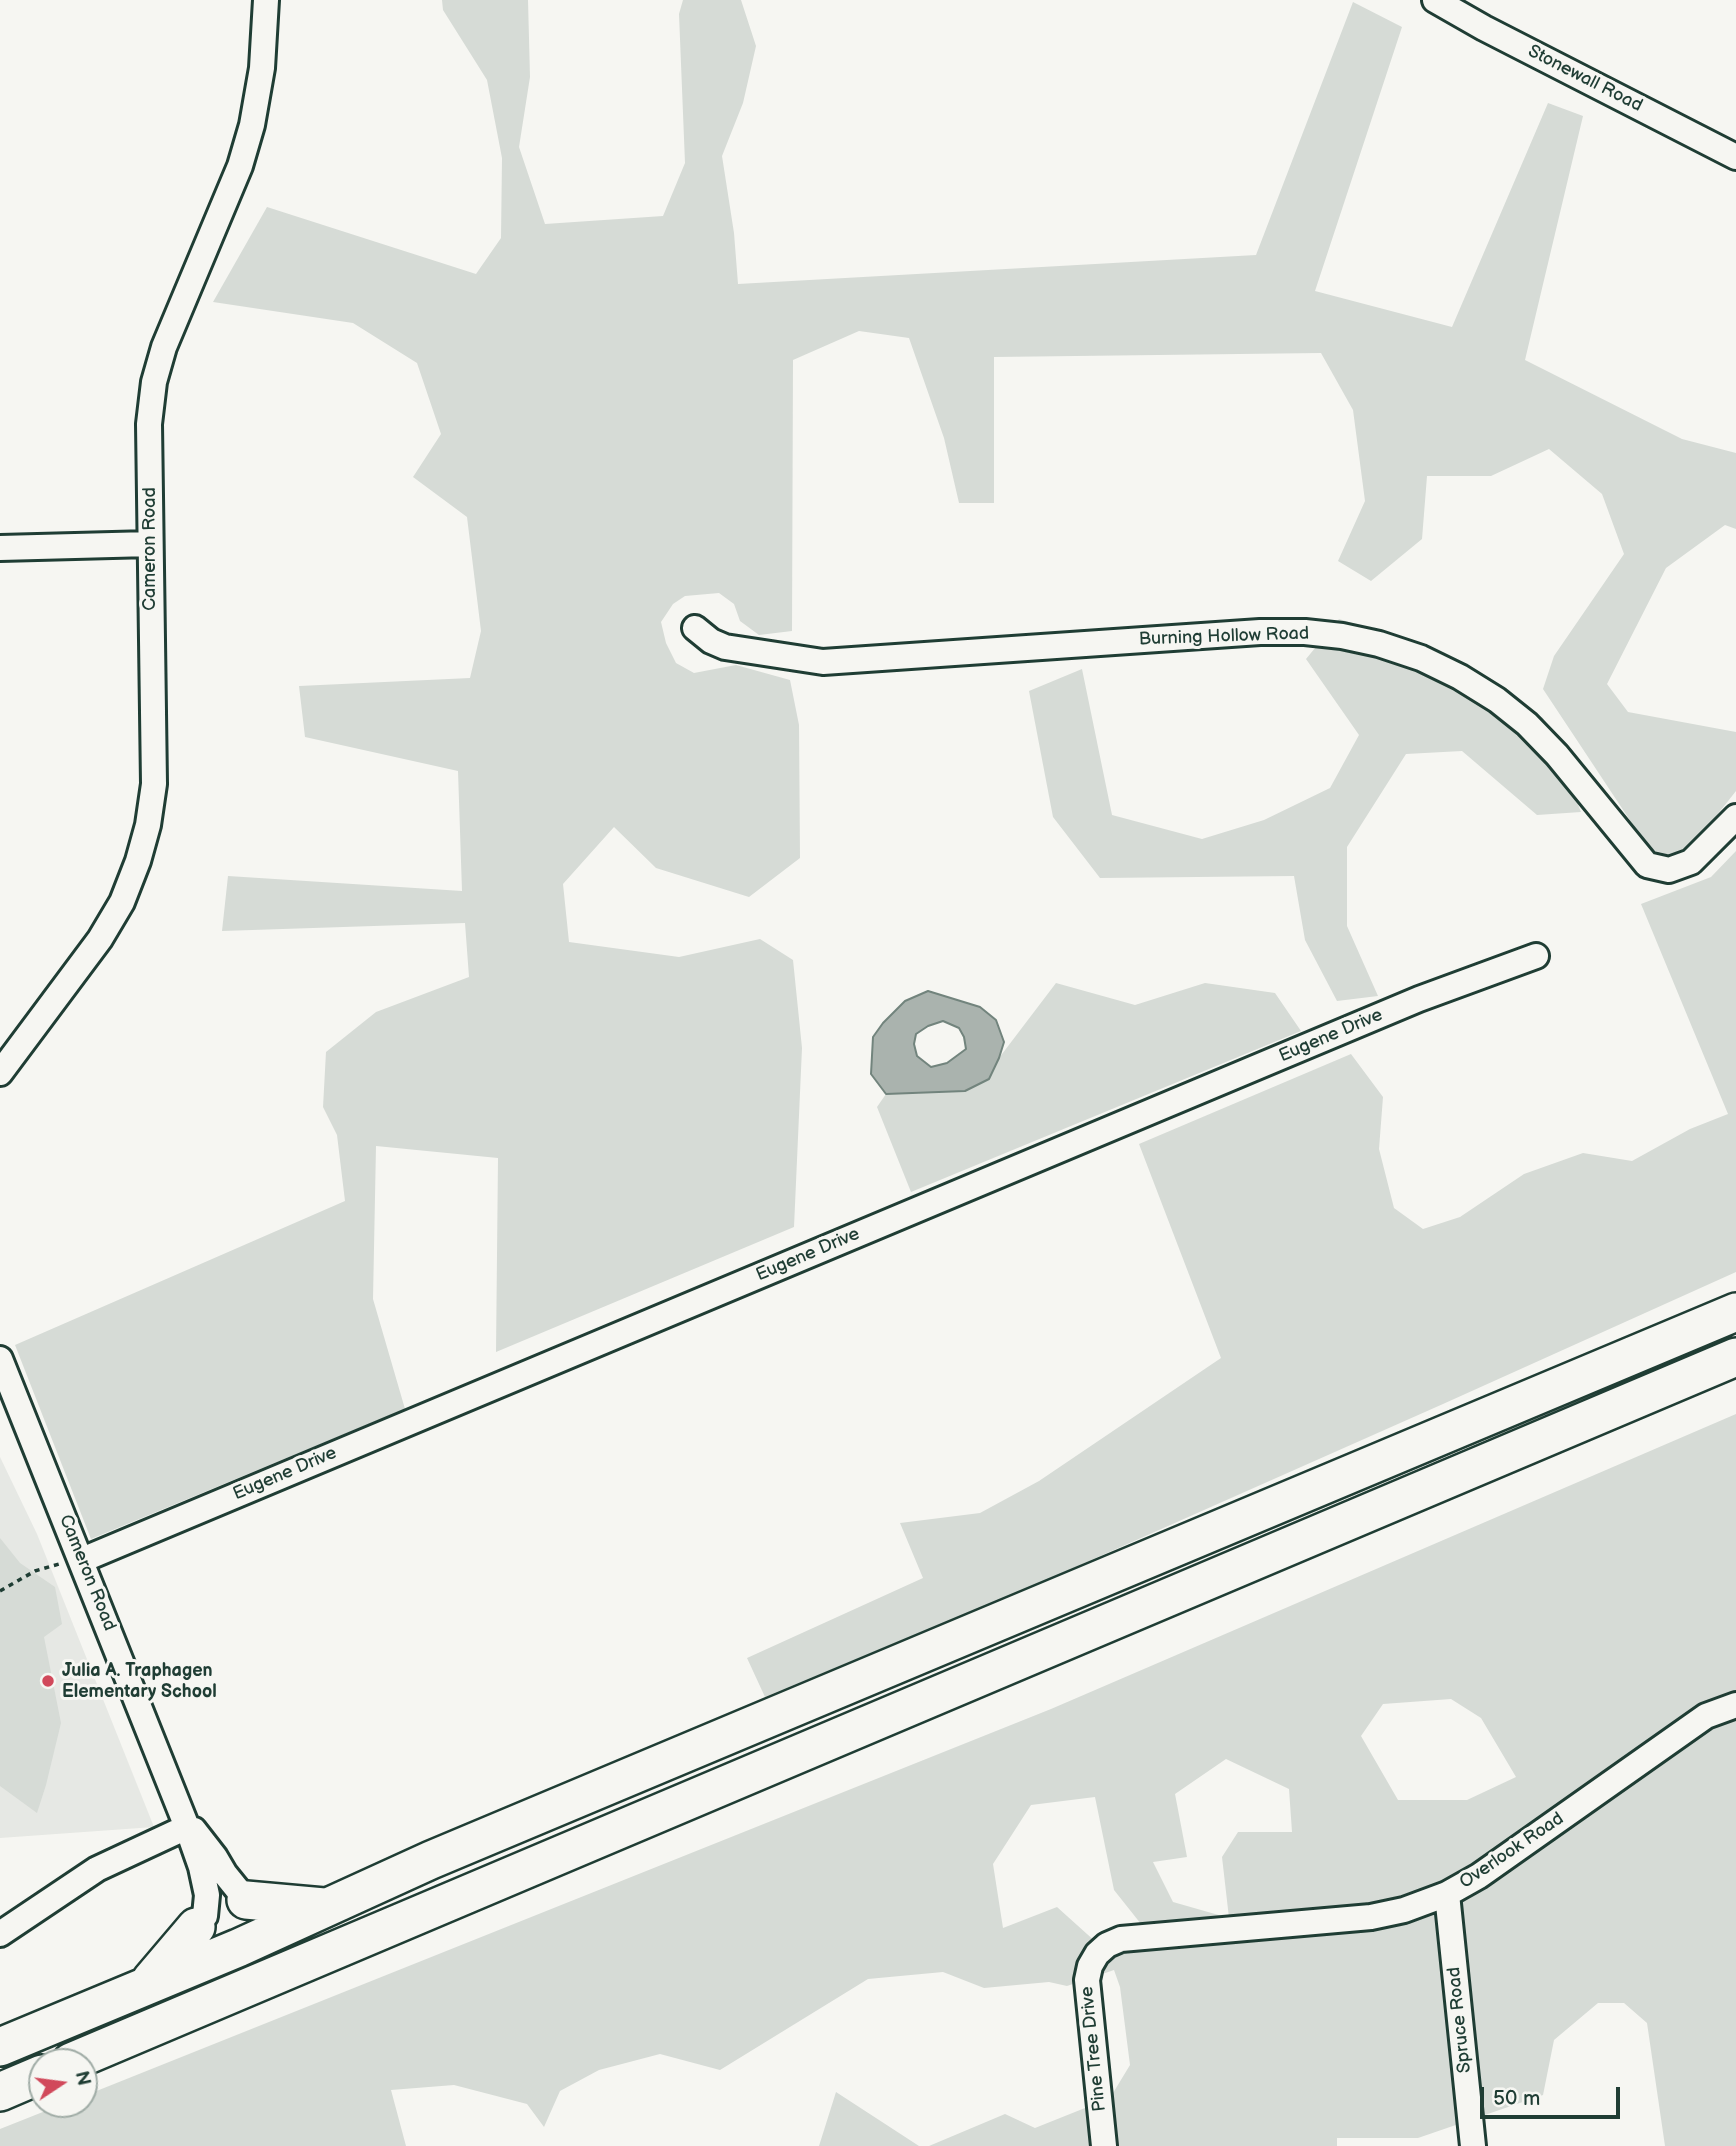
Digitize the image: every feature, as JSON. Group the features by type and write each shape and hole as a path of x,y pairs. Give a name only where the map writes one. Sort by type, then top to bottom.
{"highway":[{"path":"0,2047 328,1907 431,1860 1736,1312"},
{"path":"98,2051 1736,1357"},
{"path":"246,1900 328,1907"},
{"path":"145,1986 196,1927"},
{"path":"0,2092 28,2080"}],"street":[{"name":"Cameron Road","path":"0,1073 100,939 122,902 148,825 153,784 149,424 155,382 164,347 240,166 253,125 260,90 266,0"},
{"name":"Stonewall Road","path":"1435,0 1484,28 1736,157"},
{"path":"0,548 150,544"},
{"name":"Burning Hollow Road","path":"695,628 711,641 725,647 823,662 1260,632 1305,632 1342,636 1379,644 1421,658 1460,677 1497,700 1527,724 1557,755 1647,866 1669,870 1691,862 1736,817"},
{"name":"Eugene Drive","path":"82,1559 1419,999 1536,956"},
{"name":"Cameron Road","path":"0,1359 187,1826 207,1895 205,1916 196,1927"},
{"name":"Overlook Road","path":"1097,1954 1107,1945 1121,1939 1371,1917 1404,1910 1447,1894 1479,1876 1706,1716 1736,1705"},
{"name":"Cameron Road","path":"187,1826 195,1830 246,1900"},
{"path":"0,1934 97,1869 187,1826"},
{"name":"Spruce Road","path":"1447,1894 1473,2146"},
{"name":"Pine Tree Drive","path":"1097,1954 1090,1966 1087,1980 1104,2146"}],"path":[{"path":"0,1591 36,1571 82,1559"}],"shaded area":[{"path":"442,0 528,0 530,77 519,147 545,224 663,216 685,163 679,14 683,0 741,0 756,46 743,103 722,156 734,233 738,284 1256,255 1353,2 1402,27 1315,291 1452,327 1548,103 1583,116 1525,360 1682,439 1736,453 1736,529 1725,525 1666,568 1607,684 1628,712 1736,732 1736,791 1698,839 1673,856 1649,849 1543,689 1554,656 1624,554 1602,494 1549,449 1491,476 1427,476 1422,539 1371,581 1338,561 1365,501 1353,410 1321,353 994,357 994,503 959,503 944,438 909,338 859,331 793,360 792,631 759,635 740,621 734,604 719,593 685,596 673,604 661,622 666,643 676,663 694,673 736,665 790,680 799,725 800,858 749,897 656,868 614,827 563,884 569,942 679,957 760,939 793,960 802,1048 794,1227 496,1352 498,1158 376,1146 373,1299 405,1409 91,1539 15,1345 345,1201 337,1135 323,1107 326,1052 376,1012 469,977 465,923 222,931 228,876 462,891 458,771 305,737 299,686 470,678 481,631 467,517 413,477 441,434 417,363 353,323 213,302 267,207 476,274 501,238 502,158 487,80 443,10"},
{"path":"1339,619 1428,646 1543,718 1581,812 1537,815 1462,751 1406,754 1347,847 1347,926 1378,996 1337,1001 1305,940 1294,876 1100,878 1053,817 1029,691 1082,669 1112,815 1202,839 1264,820 1330,788 1359,735 1306,659"},
{"path":"1736,851 1736,1272 1044,1581 765,1697 747,1658 923,1578 900,1523 980,1513 1039,1481 1221,1358 1139,1144 1351,1054 1383,1097 1379,1149 1394,1208 1423,1229 1460,1217 1524,1174 1583,1153 1632,1161 1690,1129 1728,1114 1641,904 1711,877"},
{"path":"1056,983 1135,1005 1205,983 1275,993 1301,1031 911,1192 877,1107 886,1094 925,1093 989,1079 999,1058"},
{"path":"928,991 980,1007 996,1020 1004,1042 989,1079 965,1091 886,1094 871,1074 873,1037 905,1001","holes":["943,1021 959,1028 966,1049 947,1063 931,1067 917,1056 914,1044 916,1034"]},
{"path":"1736,1414 1736,2146 1665,2146 1647,2023 1624,2003 1598,2003 1554,2040 1543,2095 1418,2138 1337,2138 1337,2146 929,2146 1005,2114 1035,2128 1110,2098 1130,2065 1120,1987 1114,1970 1067,1986 1049,1982 984,1988 943,1972 868,1979 720,2070 660,2054 599,2070 560,2091 544,2127 527,2104 454,2085 391,2090 406,2146 0,2146 0,2129 28,2118 98,2118 98,2090 1051,1709","holes":["1451,1699 1481,1718 1516,1777 1467,1800 1398,1800 1361,1736 1383,1704","1226,1759 1289,1789 1292,1832 1238,1832 1222,1857 1229,1918 1173,1902 1153,1862 1187,1857 1175,1794","1095,1797 1114,1890 1141,1924 1097,1943 1057,1907 1003,1928 993,1864 1031,1805"]},
{"name":"Julia A. Traphagen Elementary School","path":"0,1457 37,1534 154,1827 0,1838"},
{"path":"0,1538 20,1563 55,1587 62,1624 44,1637 61,1723 37,1813 0,1786"},
{"path":"836,2092 919,2146 819,2146"}],"place":[{"name":"Julia A. Traphagen Elementary School","path":"48,1681"}]}
